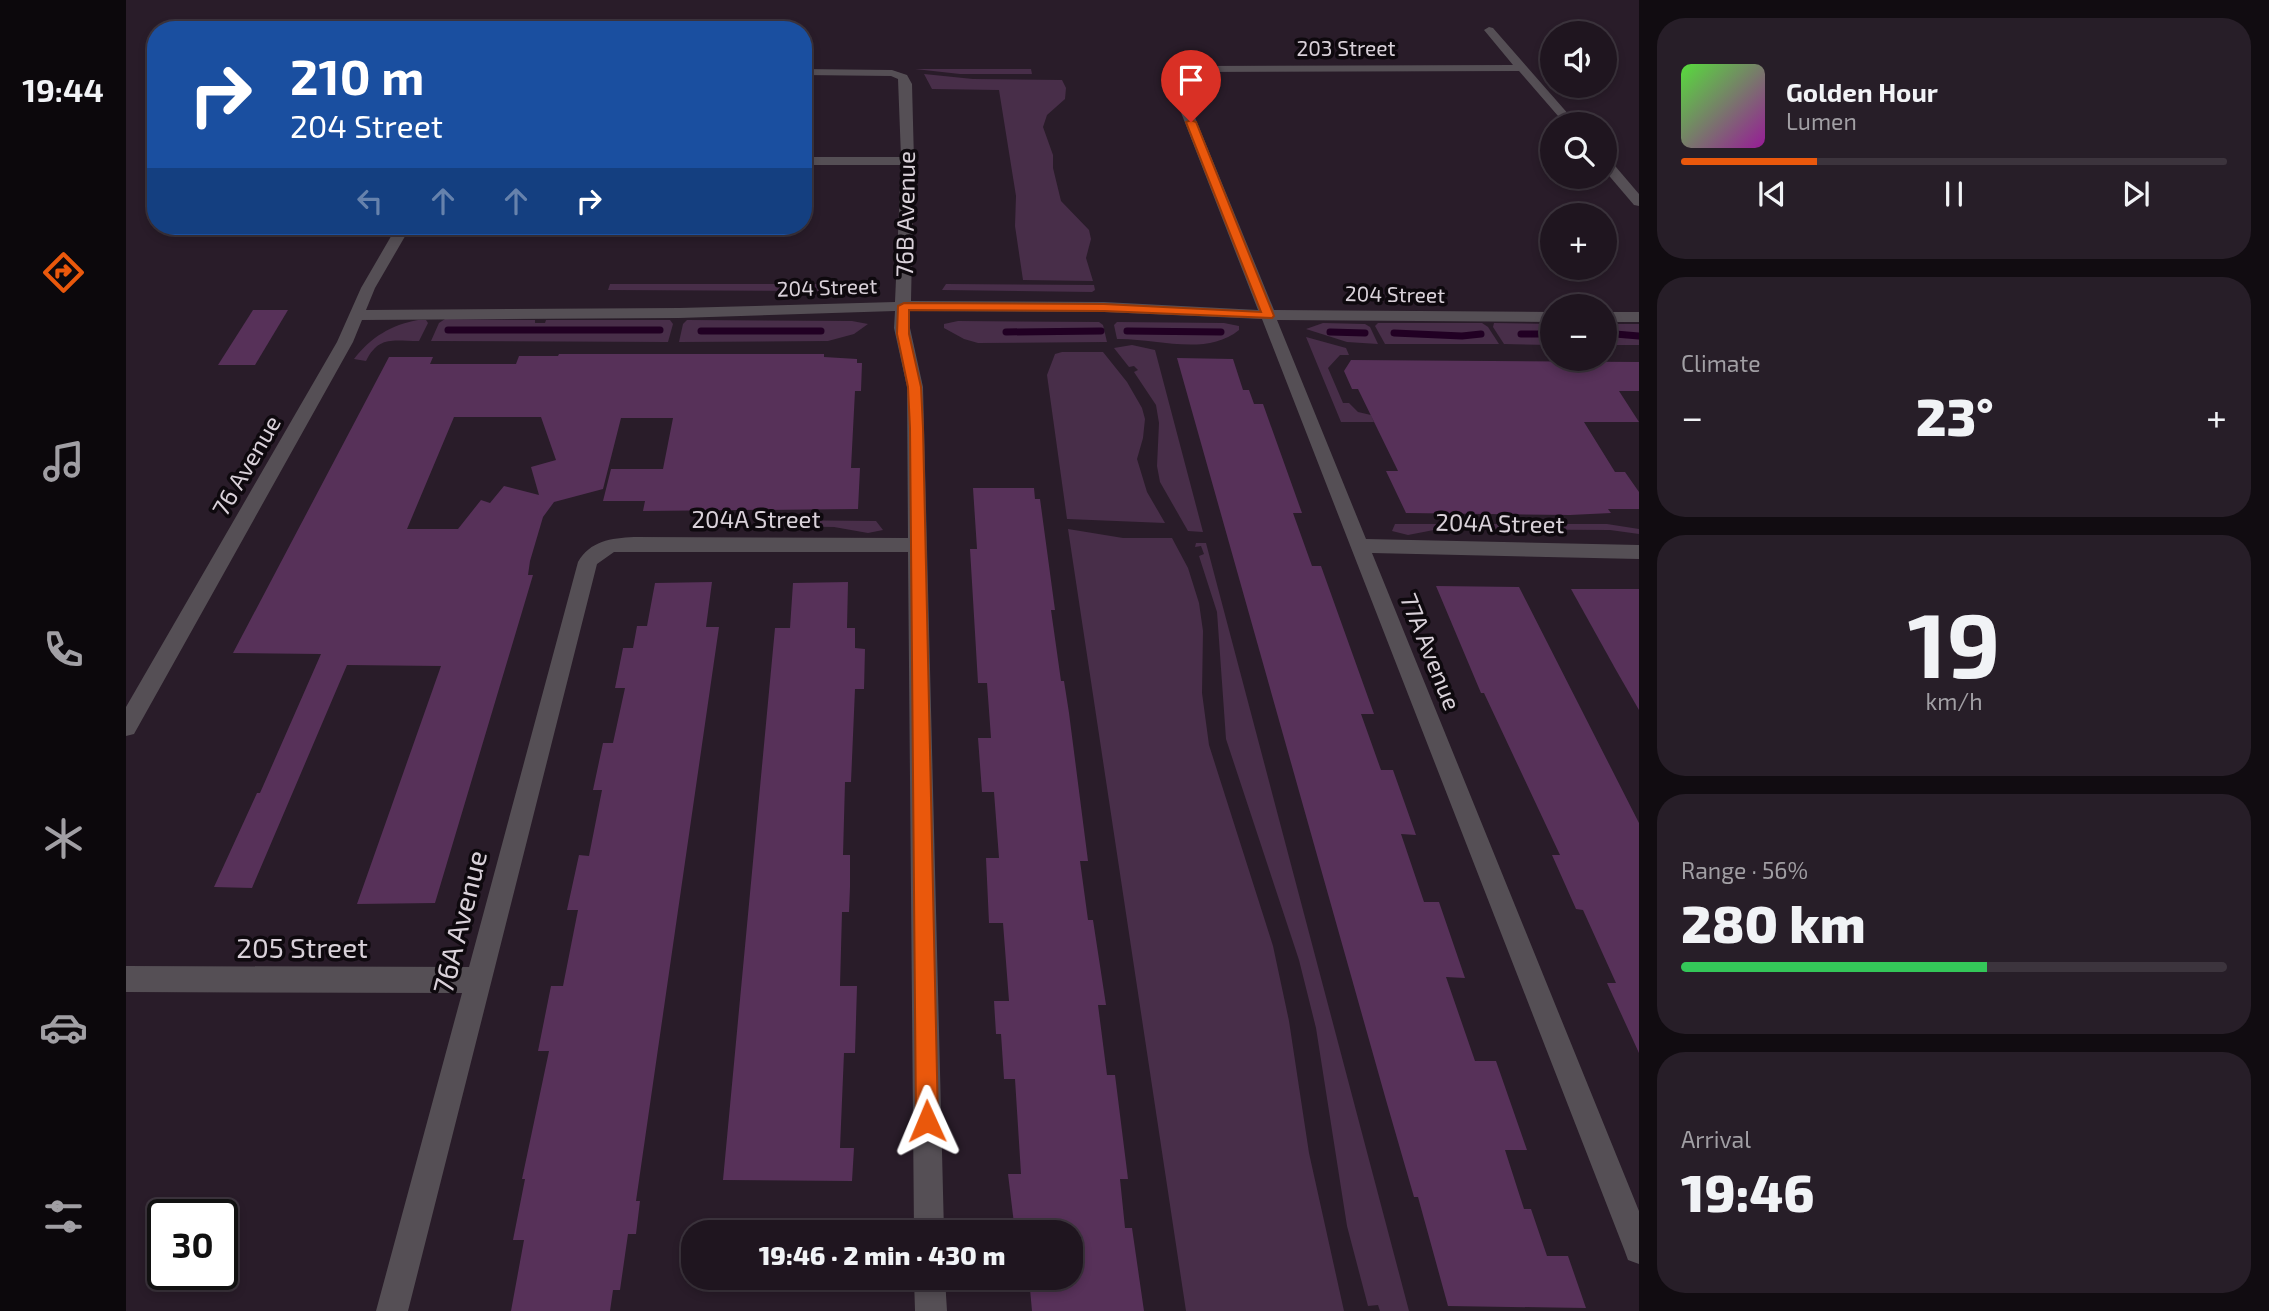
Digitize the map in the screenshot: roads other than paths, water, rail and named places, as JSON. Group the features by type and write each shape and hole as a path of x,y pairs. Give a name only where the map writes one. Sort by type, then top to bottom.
{"street":[{"path":"1489,30 1560,112"},
{"name":"203 Street","path":"1172,74 1193,69 1522,68"},
{"name":"76B Avenue","path":"812,72 879,72 903,77 906,84 908,161 903,334 915,387 929,1220"},
{"name":"77A Avenue","path":"1172,74 1639,1249"},
{"path":"812,161 908,161"},
{"path":"1617,177 1639,202"},
{"name":"76 Avenue","path":"126,727 345,342 355,315 399,235"},
{"name":"204 Street","path":"355,315 679,313 904,306 1104,307 1268,316 1540,317"},
{"path":"1617,317 1639,317"},
{"name":"204A Street","path":"596,550 607,546 634,544 917,545"},
{"name":"204A Street","path":"1360,546 1639,552"},
{"name":"76A Avenue","path":"392,1311 575,604 588,562 596,550"},
{"name":"205 Street","path":"126,979 478,980"},
{"path":"930,1290 931,1311"}],"waterway":[{"path":"448,330 660,330"},
{"path":"701,331 821,331"},
{"path":"1006,332 1101,331"},
{"path":"1127,331 1221,332"},
{"path":"1330,332 1365,333"},
{"path":"1394,333 1462,336 1481,334"},
{"path":"1521,334 1540,334"},
{"path":"1617,334 1639,336"}]}
